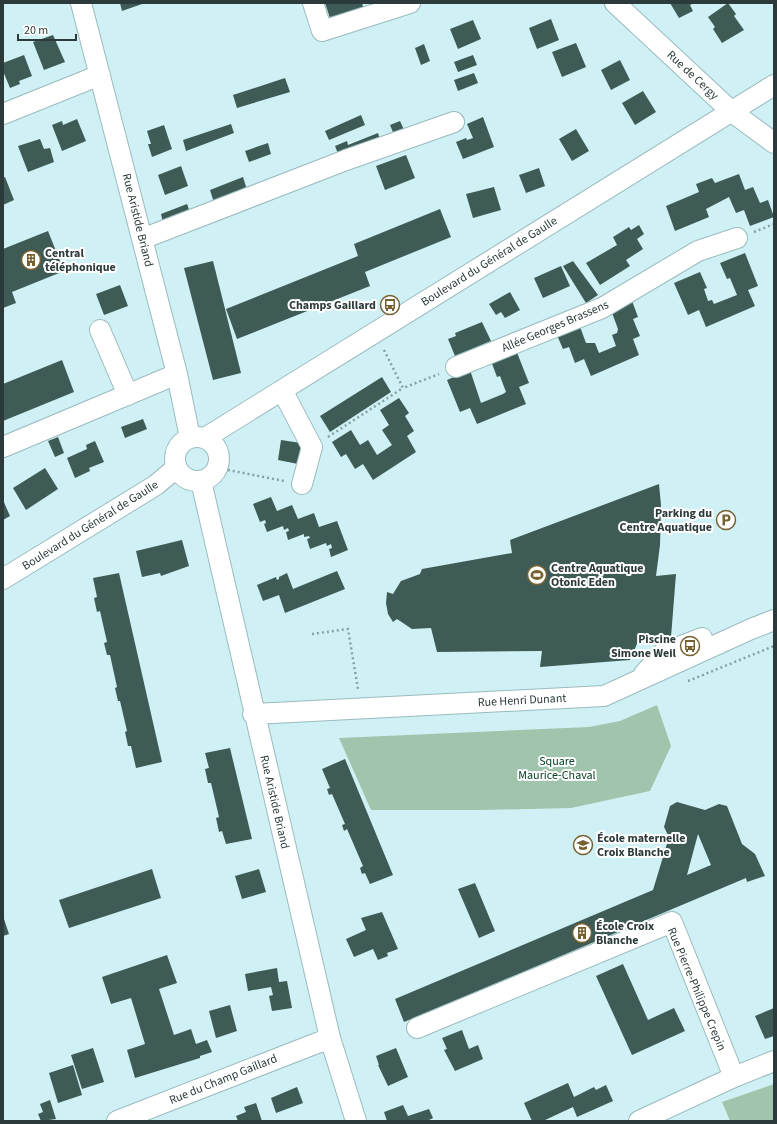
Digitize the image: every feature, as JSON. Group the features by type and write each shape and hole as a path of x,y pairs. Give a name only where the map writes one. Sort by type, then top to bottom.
{"street":[{"name":"Rue Aristide Briand","path":"81,3 177,374 198,438"},
{"path":"313,3 322,31 410,3"},
{"name":"Rue de Cergy","path":"615,3 732,112 755,131 774,143"},
{"path":"3,114 100,75"},
{"name":"Boulevard du Général de Gaulle","path":"198,438 282,390 774,85"},
{"path":"142,239 346,160 454,122"},
{"name":"Allée Georges Brassens","path":"456,367 602,308 698,251 737,238"},
{"path":"100,330 128,395"},
{"path":"3,447 177,374"},
{"path":"282,390 312,447 302,484"},
{"path":"198,438 216,447 219,461 218,468 214,475 201,482 193,482 186,479 176,468 175,453 178,446 198,438"},
{"name":"Boulevard du Général de Gaulle","path":"3,579 156,485 176,468"},
{"name":"Rue Aristide Briand","path":"201,482 253,714 262,744 330,1038 356,1121"},
{"name":"Rue Henri Dunant","path":"253,714 604,696 774,620"},
{"name":"Rue Pierre-Philippe Crepin","path":"417,1028 672,922 734,1077"},
{"name":"Rue du Champ Gaillard","path":"117,1121 330,1038"},
{"path":"639,1121 734,1077 774,1061"}],"path":[{"path":"375,332 403,388"},
{"path":"312,447 403,388 456,367"},
{"path":"218,468 302,484"},
{"path":"312,634 348,629 361,708"}],"green space":[{"name":"Square Maurice-Chaval","path":"657,705 671,746 650,791 571,808 371,810 339,738 589,727 620,721"},
{"path":"774,1084 774,1121 730,1121 722,1102"}],"building":[{"path":"120,3 145,3 122,11"},
{"path":"325,3 362,3 364,10 331,21"},
{"path":"670,3 694,3 690,5 693,11 679,18"},
{"path":"728,3 736,14 734,16 744,30 722,43 713,29 715,27 708,17"},
{"path":"551,19 559,40 537,49 529,28"},
{"path":"473,20 481,39 458,49 450,29"},
{"path":"53,35 65,62 44,70 33,42"},
{"path":"576,43 586,67 562,77 552,52"},
{"path":"424,44 430,61 421,65 415,48"},
{"path":"24,55 32,76 19,81 20,84 10,88 3,71 3,63"},
{"path":"473,55 477,65 458,72 454,62"},
{"path":"620,60 630,80 611,90 601,70"},
{"path":"474,73 478,83 458,91 454,80"},
{"path":"285,78 290,92 237,108 233,95"},
{"path":"643,91 656,112 635,125 622,103"},
{"path":"361,115 365,125 329,140 325,131"},
{"path":"483,117 494,147 463,159 456,142 466,138 467,140 473,138 467,124"},
{"path":"77,119 86,141 62,151 52,125 62,121 63,125"},
{"path":"400,121 405,132 395,137 390,125"},
{"path":"231,124 234,133 186,151 183,140"},
{"path":"164,125 172,149 152,157 148,144 151,144 147,131"},
{"path":"576,129 589,151 572,161 559,139"},
{"path":"378,133 381,143 339,156 335,146 347,141 348,145"},
{"path":"40,139 44,149 50,148 54,162 28,172 18,146"},
{"path":"268,143 271,154 249,162 245,151"},
{"path":"406,155 415,178 385,190 376,166"},
{"path":"181,166 188,186 165,195 158,175"},
{"path":"539,168 545,186 526,193 519,175"},
{"path":"739,174 745,190 753,187 760,203 768,200 774,217 750,226 744,210 736,213 729,197 706,209 709,217 675,231 666,206 699,192 696,184 712,178 715,183"},
{"path":"5,177 14,200 3,205 3,178"},
{"path":"243,177 248,193 215,206 210,190"},
{"path":"494,187 501,210 473,218 466,194"},
{"path":"187,204 191,215 163,223 161,214"},
{"path":"440,209 451,237 365,272 370,286 237,339 226,309 358,256 354,244"},
{"path":"639,225 644,234 637,239 643,249 626,260 630,266 600,285 586,263 617,245 613,237 629,227 631,230"},
{"name":"Central téléphonique","path":"48,231 64,271 12,292 16,303 3,308 3,249"},
{"path":"745,253 758,286 748,290 755,306 706,327 699,310 688,315 674,283 700,272 707,288 704,289 708,301 712,300 714,304 737,295 730,278 727,279 720,263"},
{"path":"213,261 241,373 213,380 184,268"},
{"path":"573,261 598,295 586,303 563,266"},
{"path":"561,266 570,286 543,298 534,278"},
{"path":"120,285 128,306 104,315 96,294"},
{"path":"510,292 520,310 505,318 501,312 496,315 489,304"},
{"path":"632,301 638,317 633,319 640,336 633,339 639,355 591,376 584,359 575,363 569,347 563,349 556,333 579,324 586,343 595,343 599,353 616,346 612,335 617,333 618,329 611,310"},
{"path":"482,322 491,341 455,356 448,339 456,336 455,333"},
{"path":"516,350 529,383 519,387 526,404 477,424 470,408 460,412 447,380 470,370 481,403 503,394 506,392 500,376 497,377 491,361"},
{"path":"62,360 74,392 3,421 3,384"},
{"path":"382,377 391,392 330,432 320,416"},
{"path":"399,398 409,413 405,416 414,431 407,436 416,452 373,480 363,464 355,469 346,454 341,457 332,442 351,430 360,445 368,440 377,455 392,445 382,430 389,425 380,410"},
{"path":"143,419 147,429 125,438 121,427"},
{"path":"58,437 64,453 55,457 48,441"},
{"path":"281,440 301,443 298,464 278,460"},
{"path":"95,441 104,462 89,468 90,471 75,478 67,458 87,449 86,445"},
{"path":"45,468 58,489 26,510 13,488"},
{"name":"Centre Aquatique Otonic Eden","path":"659,484 661,505 660,545 656,576 676,574 671,637 640,637 630,660 540,667 542,651 437,652 431,628 412,629 397,619 393,622 388,614 386,603 387,592 393,594 401,581 420,574 422,569 512,553 510,540"},
{"path":"271,497 277,511 292,505 298,519 314,513 319,527 337,521 348,550 331,557 329,549 332,548 331,544 327,546 326,543 310,549 307,539 310,538 309,536 304,537 304,534 288,540 286,532 289,531 288,528 284,530 283,526 267,532 264,524 266,523 265,520 260,522 253,504"},
{"path":"3,500 10,516 3,520"},
{"path":"182,540 189,566 161,576 160,573 142,577 136,551"},
{"path":"337,571 345,589 285,613 279,595 263,601 257,585 276,577 277,580 279,577 287,573 293,589"},
{"path":"119,573 162,762 136,768 131,746 128,746 125,732 127,731 120,701 118,701 115,688 117,687 110,655 107,655 104,643 107,642 100,611 97,612 94,598 97,597 93,578"},
{"path":"230,748 252,839 226,844 222,831 219,832 216,818 219,817 211,783 208,783 205,769 209,768 205,753"},
{"path":"345,759 393,875 370,884 365,873 362,874 360,868 363,866 347,829 344,831 342,825 345,824 332,794 329,795 327,789 330,788 322,769"},
{"name":"École Croix Blanche","path":"677,802 705,810 719,804 727,806 742,844 755,854 765,876 747,882 746,878 404,1022 395,999 653,890 669,837 664,827 670,806","holes":["698,834 711,865 687,875"]},
{"path":"152,869 161,898 69,928 59,900"},
{"path":"259,869 266,892 242,899 235,876"},
{"path":"475,883 495,931 479,938 458,889"},
{"path":"382,912 398,949 387,953 388,956 378,960 373,949 354,957 346,939 366,930 361,918"},
{"path":"3,916 9,934 3,936"},
{"path":"167,955 177,983 159,989 174,1035 191,1029 196,1044 207,1040 212,1052 200,1056 200,1058 135,1078 127,1050 145,1044 131,998 111,1004 102,977"},
{"path":"623,964 648,1020 674,1008 685,1031 632,1055 596,976"},
{"path":"277,968 279,982 287,981 292,1008 272,1011 269,996 273,995 271,987 248,991 245,974"},
{"path":"230,1005 237,1031 216,1038 209,1011"},
{"path":"774,1008 774,1036 765,1039 755,1016"},
{"path":"462,1030 469,1049 478,1045 483,1059 455,1071 444,1050 447,1049 442,1038"},
{"path":"93,1048 104,1082 82,1089 71,1055"},
{"path":"396,1048 408,1077 388,1086 378,1065 376,1056"},
{"path":"73,1065 82,1095 58,1103 49,1073"},
{"path":"568,1083 574,1097 594,1087 596,1090 606,1085 613,1101 577,1117 573,1107 543,1121 532,1121 524,1103"},
{"path":"297,1087 303,1103 276,1113 271,1098"},
{"path":"50,1100 56,1119 41,1121 38,1114 43,1112 40,1104"},
{"path":"256,1103 262,1121 238,1121 236,1116 246,1112 244,1107"},
{"path":"403,1105 408,1116 429,1109 433,1118 427,1121 387,1121 384,1112"}],"place":[{"name":"Central téléphonique","path":"31,260"},
{"name":"Champs Gaillard","path":"390,305"},
{"name":"Parking du Centre Aquatique","path":"726,520"},
{"name":"Centre Aquatique Otonic Eden","path":"537,575"},
{"name":"Piscine Simone Weil","path":"690,646"},
{"name":"École maternelle Croix Blanche","path":"583,845"},
{"name":"École Croix Blanche","path":"582,933"}]}
